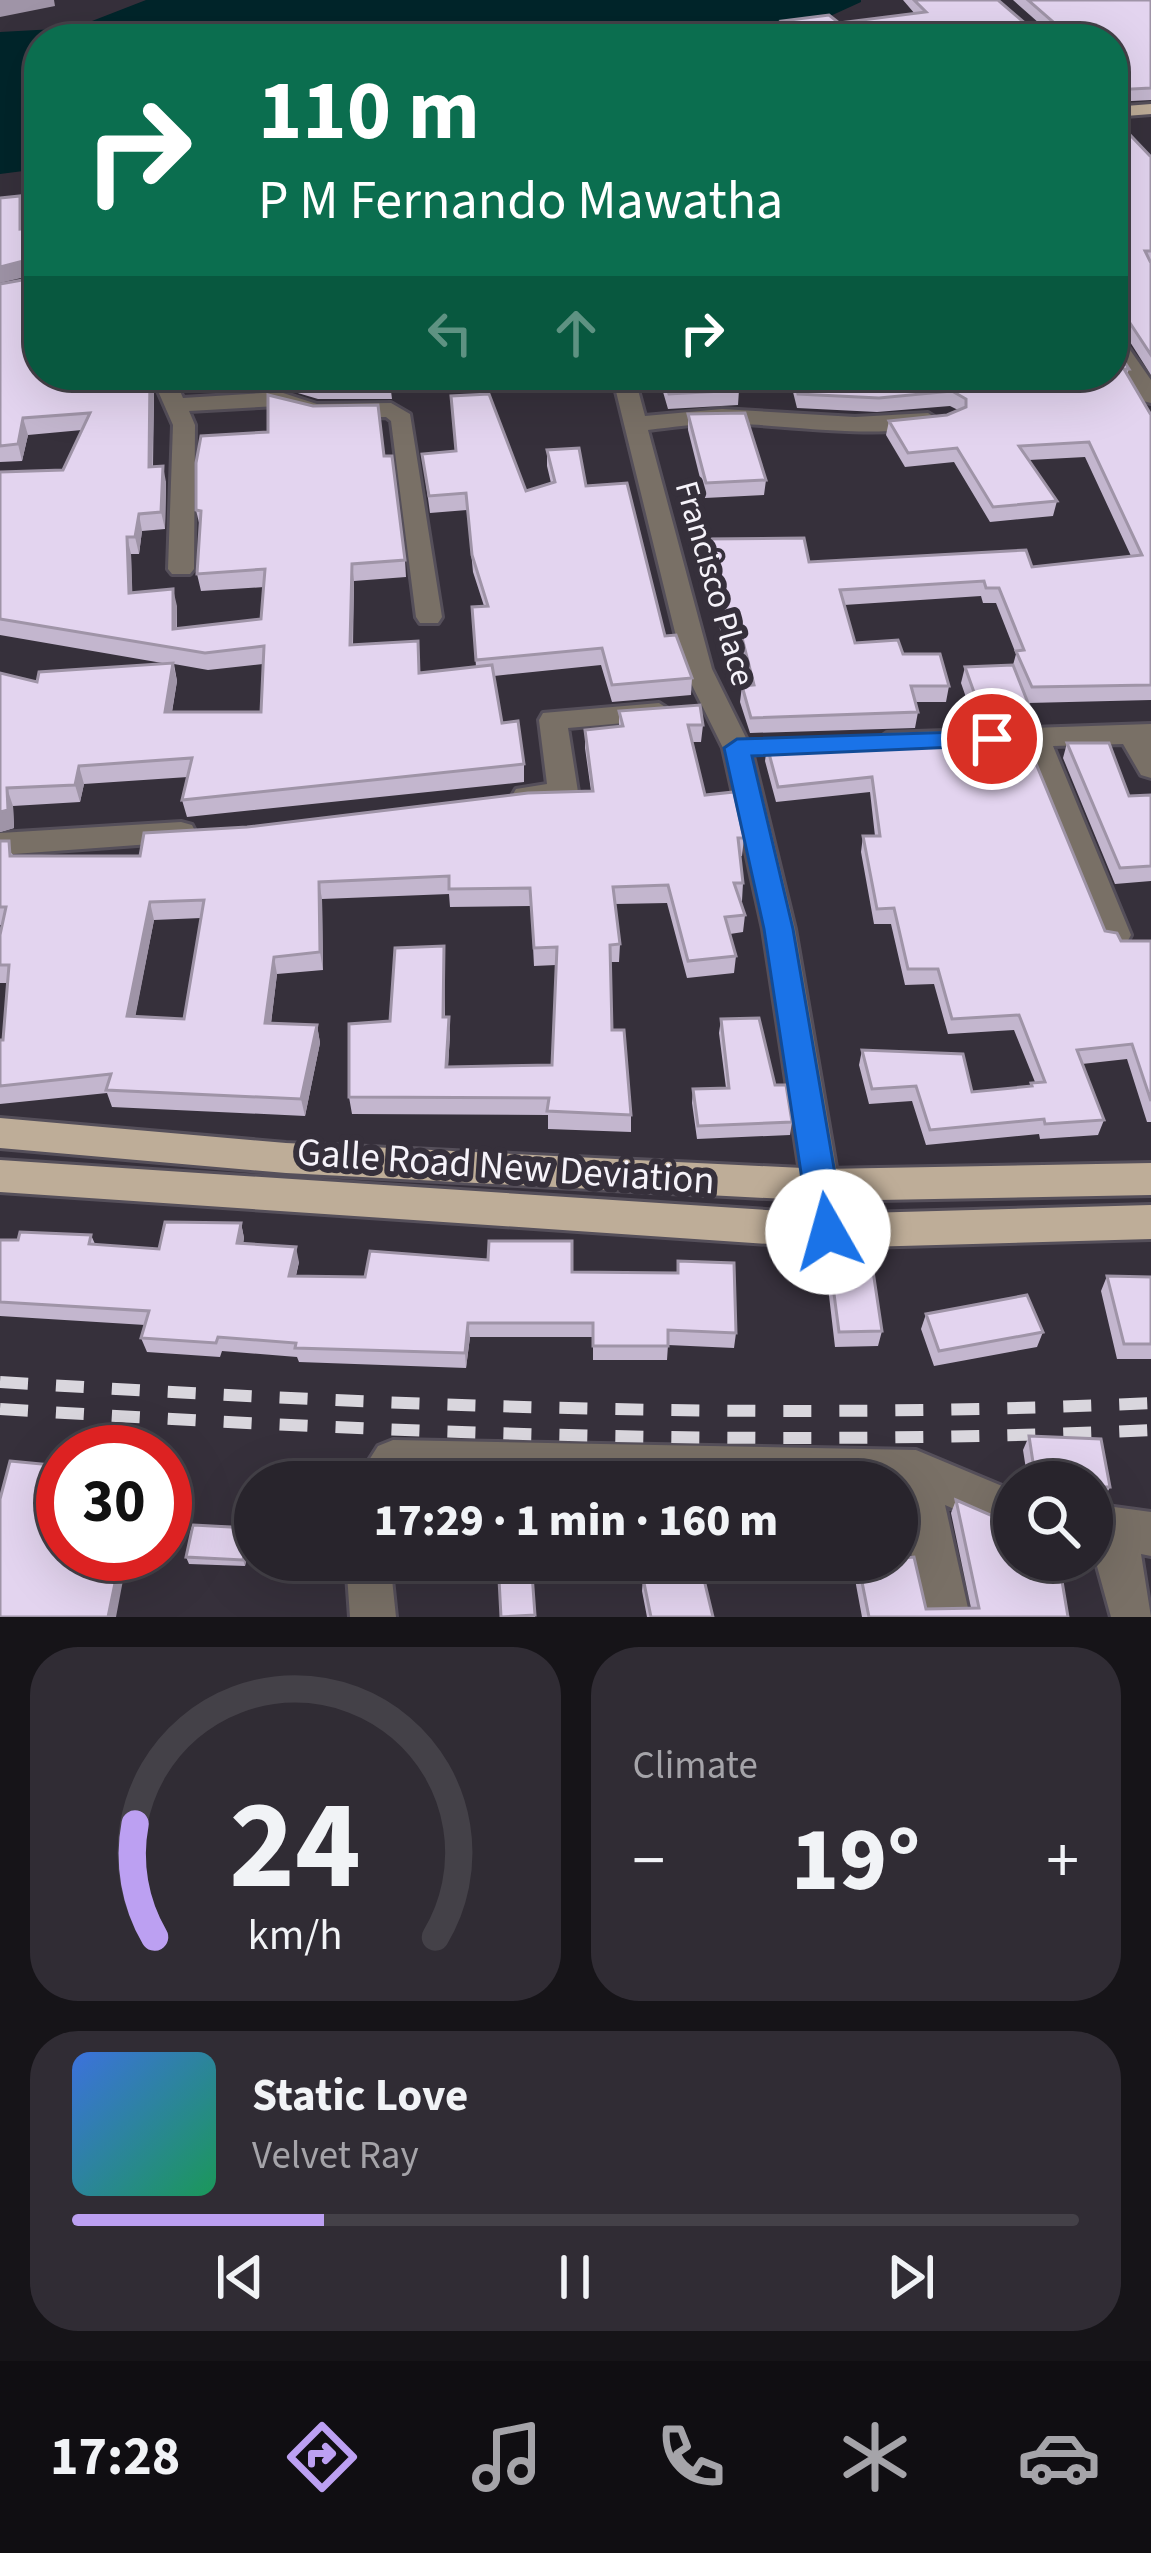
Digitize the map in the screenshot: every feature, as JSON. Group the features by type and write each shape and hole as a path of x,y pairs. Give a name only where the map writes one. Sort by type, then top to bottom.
{"main road":[{"name":"Galle Road New Deviation","path":"0,1133 286,1158 823,1185 1151,1179"},
{"name":"Galle Road New Deviation","path":"0,1176 828,1232 1151,1222"}],"street":[{"path":"1128,363 1151,395"},
{"path":"170,390 184,425 181,569"},
{"name":"Francisco Place","path":"626,390 698,669 713,707 748,748 828,1232"},
{"path":"177,405 280,399 315,411 391,410 402,419 429,616"},
{"path":"634,424 746,416 877,424 950,417"},
{"path":"496,800 563,792 553,720 713,707"},
{"path":"851,744 1142,734 1151,768"},
{"path":"1035,738 1115,935"},
{"path":"0,844 204,831"},
{"path":"918,1472 993,1504"},
{"path":"918,1480 947,1617"},
{"path":"1119,1530 1134,1617"},
{"path":"370,1581 373,1617"}],"shaded area":[{"path":"146,0 861,0 826,18 786,24 84,24"},
{"path":"24,31 24,171 0,174 0,32"}],"building":[{"path":"914,0 998,0 1026,24 786,24 782,21 829,15 839,23 926,12"},
{"path":"1028,0 1151,0 1151,88 1128,89 1128,24 1056,24"},
{"path":"1128,133 1151,157 1151,251 1145,251 1151,263 1151,355 1128,320"},
{"path":"20,196 24,261 0,267 0,198"},
{"path":"24,280 24,390 150,390 149,467 163,466 161,512 139,514 135,537 127,537 129,593 173,589 173,629 261,619 265,569 197,574 201,511 196,510 196,463 201,436 268,432 268,395 313,406 378,405 384,456 392,456 405,560 352,564 350,645 418,641 419,673 492,665 502,723 518,721 524,764 182,800 192,758 79,766 75,785 7,788 8,810 0,812 0,673 37,682 39,672 173,663 165,712 261,712 264,646 205,653 0,619 0,472 63,470 90,413 23,418 18,444 0,446 0,284"},
{"path":"1128,376 1151,415 1151,685 1032,687 1016,651 1024,650 999,588 986,588 984,581 840,590 855,643 898,640 903,654 940,654 949,686 911,686 918,712 751,718 742,686 754,685 738,622 723,622 703,539 804,538 809,562 1026,550 1032,567 1142,555 1089,442 1019,446 1057,501 993,507 957,448 908,453 889,421 947,415 966,407 966,399 952,391 879,398 798,394 797,390 1128,390"},
{"path":"668,390 739,390 669,394"},
{"path":"489,394 526,491 555,482 547,450 579,448 586,486 627,483 665,636 676,635 692,678 612,685 602,648 476,660 472,607 488,606 472,555 466,493 429,496 422,454 456,451 451,396"},
{"path":"745,413 766,480 706,483 688,414"},
{"path":"1013,665 1030,708 980,709 965,667"},
{"path":"700,705 703,725 688,725 705,795 734,792 744,838 738,838 743,883 734,883 745,915 725,917 736,956 688,961 668,885 613,887 620,944 610,945 612,1030 624,1030 631,1115 547,1111 549,1098 349,1097 349,1024 390,1021 395,948 444,946 443,1017 449,1017 446,1067 552,1065 557,947 534,948 530,888 449,889 449,876 319,882 320,952 274,957 265,1023 317,1025 301,1099 106,1090 111,1074 0,1086 9,965 0,965 6,907 0,907 0,841 9,841 10,856 140,856 144,833 247,827 528,793 593,791 585,730 623,726 619,711","holes":["204,900 184,1019 127,1016 150,902"]},
{"path":"1025,737 1105,931 1117,933 1121,941 1151,941 1151,1101 1132,1044 1077,1050 1104,1120 1045,1124 1044,1119 930,1130 916,1086 872,1089 862,1050 963,1054 972,1092 1032,1086 1045,1082 1019,1015 952,1019 938,969 908,969 894,908 877,909 863,836 880,836 872,777 778,787 767,746 925,740 926,745"},
{"path":"1067,743 1109,743 1129,796 1151,795 1151,866 1120,868"},
{"path":"759,1018 775,1085 786,1085 792,1122 698,1126 693,1089 729,1088 721,1019"},
{"path":"165,1222 241,1223 237,1243 296,1247 289,1276 365,1277 370,1251 488,1260 489,1241 572,1241 572,1272 678,1273 678,1261 734,1263 736,1333 668,1330 668,1346 593,1346 593,1323 468,1323 465,1353 295,1348 296,1343 218,1337 216,1343 141,1338 149,1311 0,1302 0,1240 18,1240 20,1232 91,1235 89,1244 159,1249"},
{"path":"831,1271 873,1271 882,1331 839,1332"},
{"path":"1107,1276 1151,1277 1151,1344 1124,1344"},
{"path":"1027,1295 1043,1332 939,1351 926,1314"},
{"path":"1029,1436 1101,1439 1105,1461 1033,1461"},
{"path":"10,1461 36,1463 36,1581 115,1581 108,1617 0,1617 0,1499"},
{"path":"956,1500 993,1516 993,1581 1062,1581 1068,1617 869,1617 862,1581 918,1581 918,1574 926,1609 979,1608"},
{"path":"193,1525 234,1527 234,1560 192,1557"},
{"path":"499,1581 533,1581 535,1615 501,1617"},
{"path":"644,1581 704,1581 713,1617 651,1617"}],"railway":[{"path":"0,1382 288,1398 719,1411 1151,1403"},
{"path":"0,1409 288,1425 719,1438 1151,1430"}],"route":[{"path":"828,1232 779,929 737,748 992,739"}]}
